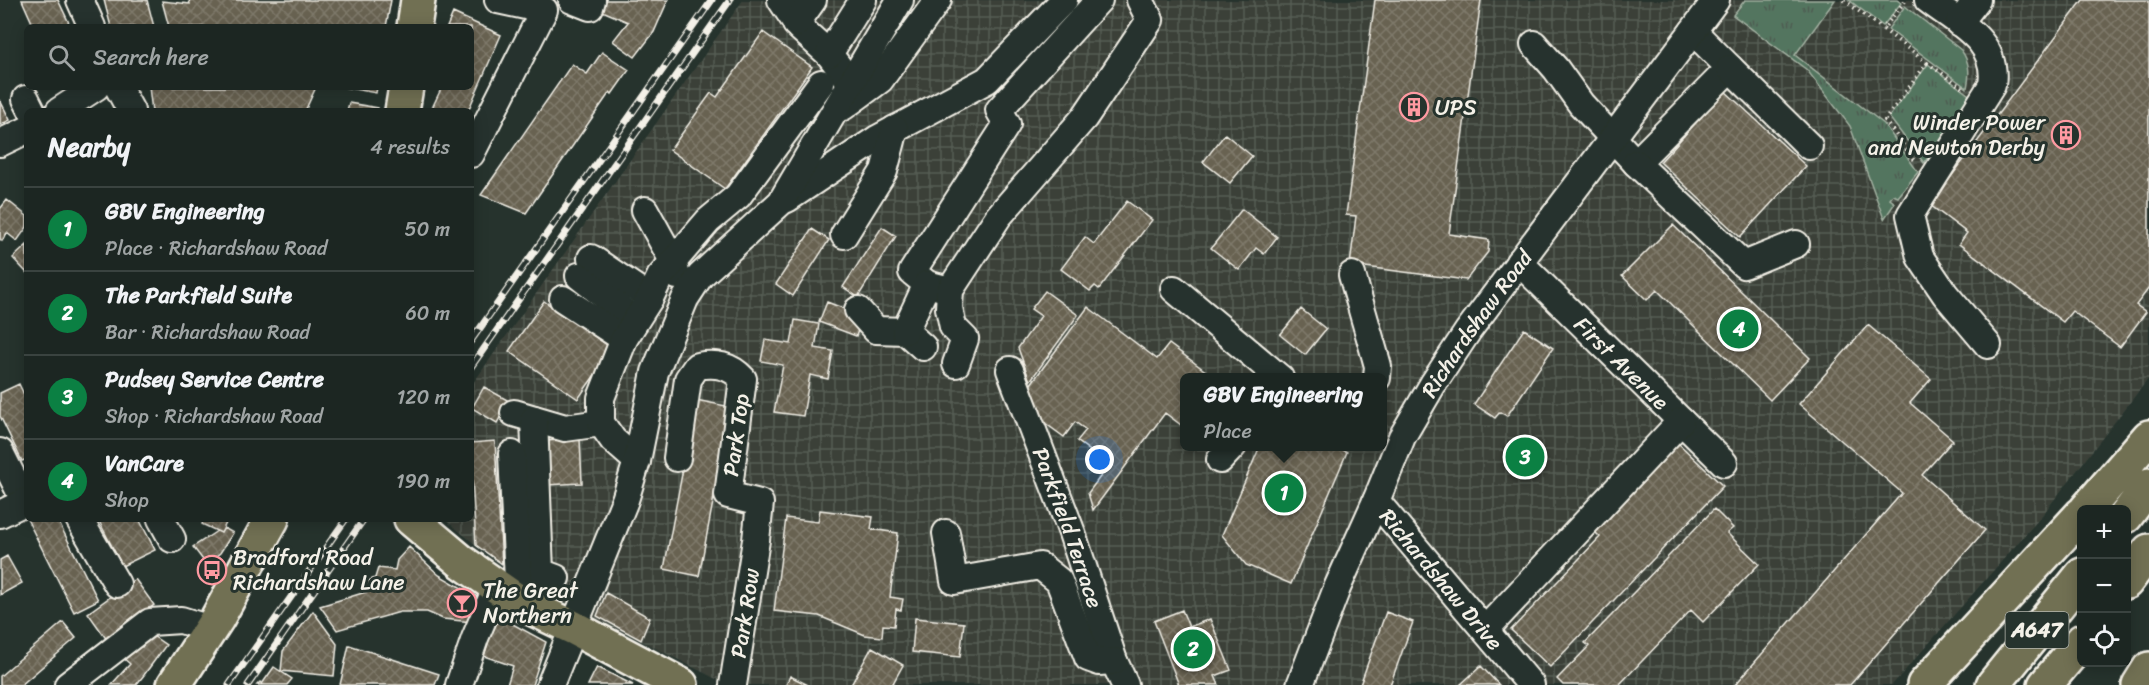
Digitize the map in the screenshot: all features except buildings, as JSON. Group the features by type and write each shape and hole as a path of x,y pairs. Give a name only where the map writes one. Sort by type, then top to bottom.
{"main road":[{"path":"414,24 418,0"},
{"path":"402,108 406,90"},
{"path":"2090,505 2149,437"},
{"path":"2131,510 2149,485"},
{"path":"1924,685 2077,519"},
{"path":"174,685 210,630 270,522"},
{"path":"415,522 462,562 508,594 681,685"},
{"path":"2131,576 2149,551"},
{"name":"A647","path":"1993,685 2077,581"},
{"name":"A647","path":"2045,685 2077,647"},
{"path":"2139,685 2149,669"}],"street":[{"path":"80,0 91,24"},
{"path":"474,148 550,5 498,0"},
{"path":"572,0 590,8 592,0"},
{"path":"781,0 796,24 829,54 851,83"},
{"path":"796,24 813,0"},
{"path":"829,54 863,0"},
{"path":"781,202 900,0"},
{"path":"833,115 880,80 938,0"},
{"path":"550,685 625,500 637,461 655,372 685,299 700,276 781,202 877,138 987,80 1064,0"},
{"path":"999,110 1099,0"},
{"path":"858,310 876,330 914,339 938,287 1084,118 1150,20 1140,0"},
{"path":"1928,0 1986,47 1994,73 1992,85 1910,215 1920,257 1945,294 1988,345"},
{"path":"1959,23 1977,0"},
{"name":"Richardshaw Road","path":"1300,685 1337,588 1376,501 1392,433 1433,384 1468,332 1713,1"},
{"path":"1693,31 1809,146"},
{"path":"1534,44 1612,139 1744,265 1796,244"},
{"path":"1636,163 1730,68"},
{"path":"956,364 965,339 953,327 950,308 938,287 912,272 1007,124 987,80"},
{"path":"637,461 613,440 602,423 601,398 629,329 660,277 708,221 738,196 821,83"},
{"path":"64,108 91,90"},
{"path":"120,90 129,108"},
{"path":"844,235 884,171 895,129"},
{"path":"0,143 24,131"},
{"path":"645,210 673,261 685,299"},
{"name":"First Avenue","path":"1520,262 1724,463"},
{"path":"629,329 585,267 650,297"},
{"path":"1352,275 1378,366 1377,373"},
{"path":"1174,289 1274,373"},
{"path":"563,299 629,329"},
{"name":"Park Top","path":"677,458 688,379 697,366 712,364 734,369 743,379 728,495 760,502 756,540"},
{"name":"Parkfield Terrace","path":"1010,370 1072,533 1114,661 1125,685"},
{"path":"556,578 540,572 524,416 565,428 602,423"},
{"path":"1485,630 1681,421"},
{"path":"0,452 24,497"},
{"path":"459,685 475,638 508,594 512,454"},
{"name":"Richardshaw Drive","path":"1376,501 1531,685"},
{"path":"0,514 24,502"},
{"path":"81,522 117,584"},
{"path":"946,532 954,581 1040,566 1059,582 1088,658 1100,662 1114,661"},
{"name":"Park Row","path":"733,685 756,540"},
{"path":"68,685 150,622 181,620 210,630"}],"path":[{"path":"1844,0 1927,63 1982,101"},
{"path":"1883,29 1906,0"},
{"path":"1927,63 1885,120 1931,182"}],"shaded area":[{"path":"743,0 2149,0 2149,378 2040,518 1892,685 728,685 533,586 448,522 474,522 474,382"}],"green space":[{"path":"1745,0 1835,0 1795,55 1884,124 1918,172 1898,197 1893,195 1890,199 1895,203 1884,219 1850,126 1807,70 1733,15"},
{"path":"1849,0 1897,0 1901,3 1883,26"},
{"path":"1905,6 1961,50 1968,68 1967,88 1888,29"},
{"path":"1928,64 1973,98 1924,163 1889,117"}],"railway":[{"path":"474,337 712,0"},
{"path":"474,363 730,0"},
{"path":"229,685 344,522"},
{"path":"248,685 362,522"}],"place":[{"name":"UPS","path":"1414,107"},
{"name":"Winder Power and Newton Derby","path":"2066,135"},
{"name":"VanCare","path":"1739,329"},
{"name":"Pudsey Service Centre","path":"1525,457"},
{"name":"GBV Engineering","path":"1284,493"},
{"name":"Bradford Road Richardshaw Lane","path":"212,570"},
{"name":"The Great Northern","path":"462,603"},
{"name":"The Parkfield Suite","path":"1193,649"}]}
